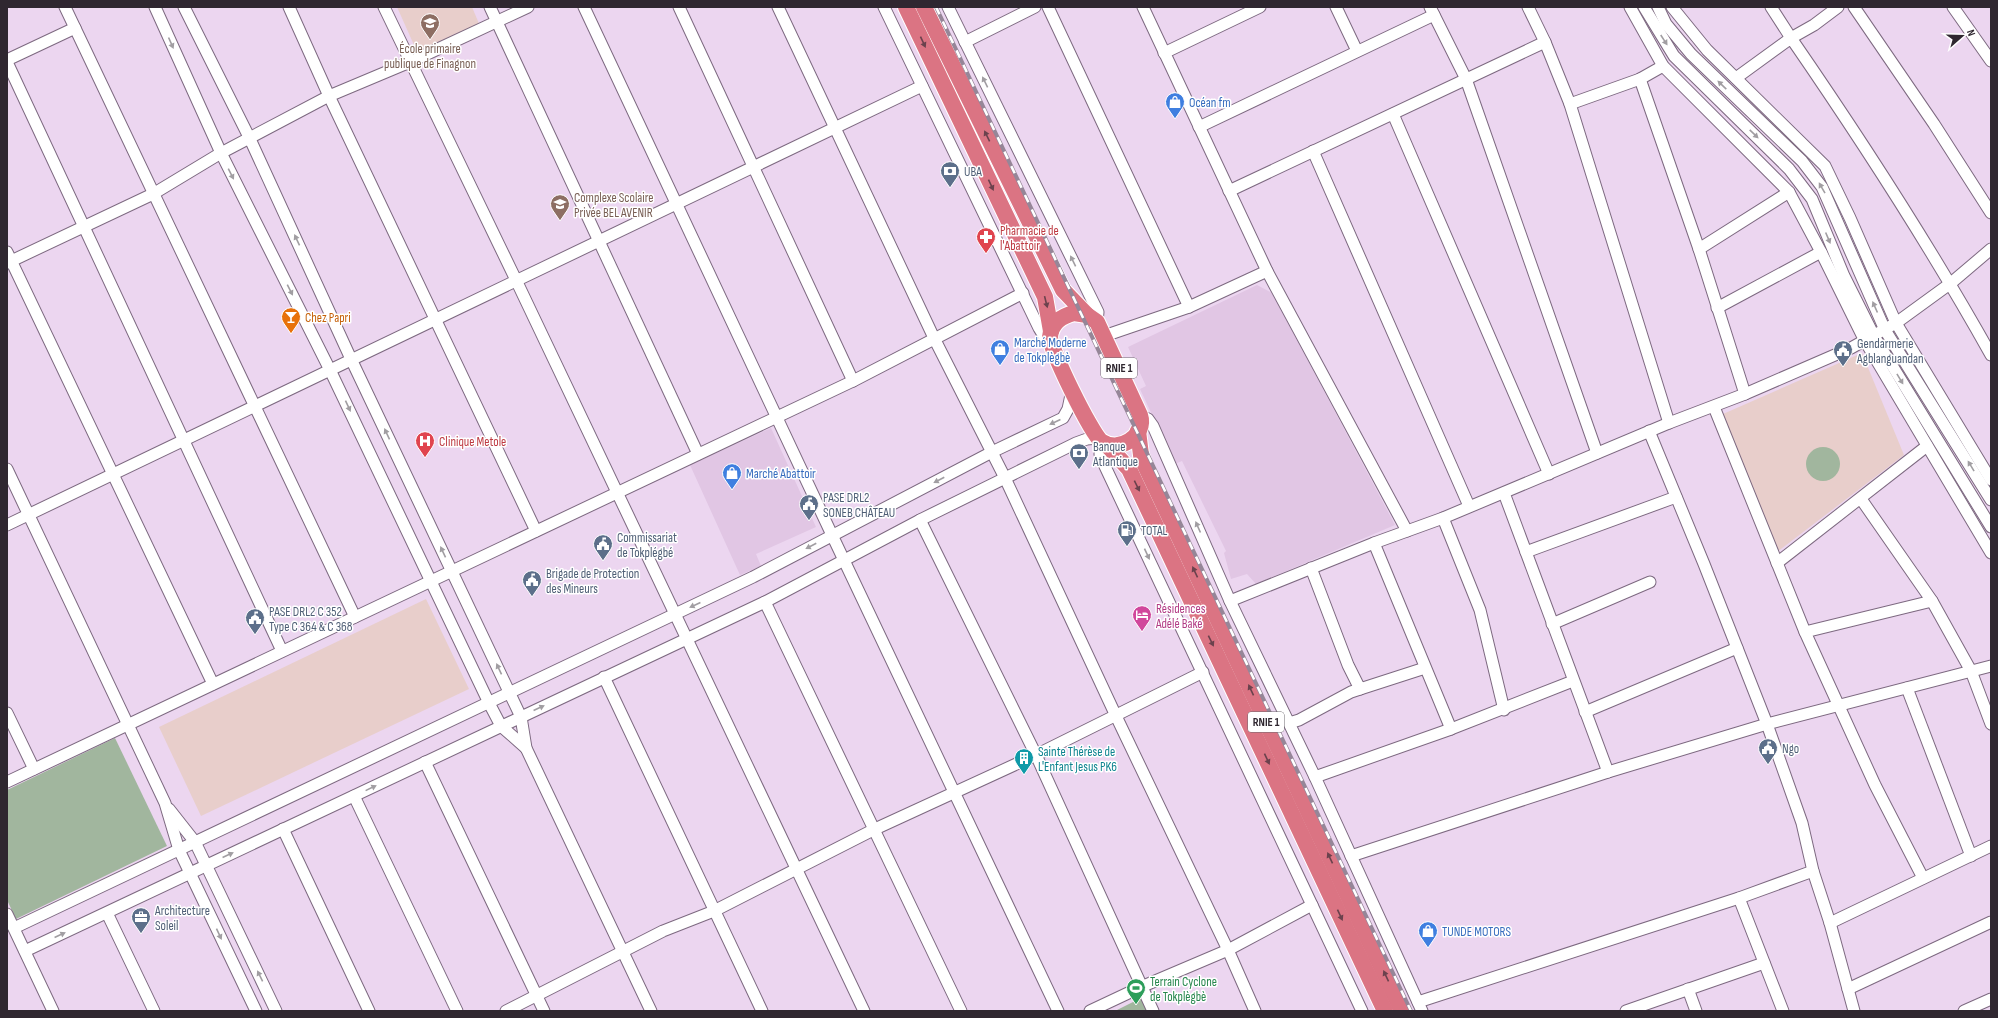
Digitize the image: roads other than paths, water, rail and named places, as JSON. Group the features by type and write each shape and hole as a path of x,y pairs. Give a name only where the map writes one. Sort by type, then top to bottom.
{"highway":[{"name":"RNIE 1","path":"906,7 1045,297 1051,331 1050,338 1072,390 1102,441 1129,469 1385,1011"},
{"name":"RNIE 1","path":"924,7 1063,290 1096,325 1140,415 1142,422 1138,431 1141,454 1144,463 1402,1011"},
{"path":"1051,331 1057,320 1074,313 1096,325"},
{"path":"1102,441 1118,445 1124,444 1136,436 1138,431"}],"street":[{"path":"65,7 355,617"},
{"path":"155,7 221,154 330,370 489,703 501,726 526,748"},
{"path":"184,7 250,139 352,359 522,717 526,748 651,1011"},
{"path":"289,7 329,96 536,531"},
{"path":"384,7 798,869 864,1011"},
{"path":"490,7 698,454"},
{"path":"213,684 8,259 84,227 154,194 221,154 329,96 410,62 497,20 528,7"},
{"path":"584,7 832,536 1058,1011"},
{"path":"679,7 752,167 853,381"},
{"path":"778,7 934,338 1005,478 1116,716 1228,950 1255,1011"},
{"path":"884,7 1039,328 1048,344 1055,351"},
{"path":"948,7 1098,312 1096,325 1189,307 1267,271"},
{"path":"965,42 1035,7"},
{"path":"1048,7 1189,307"},
{"path":"1143,7 1267,271 1407,531"},
{"path":"1164,53 1260,7"},
{"path":"1336,7 1357,51"},
{"path":"1528,7 1545,42 1570,104 1669,423"},
{"path":"1630,7 1663,66 1789,192 1927,446 1991,553"},
{"path":"1644,7 1674,56 1790,169 1812,199 1869,338 1991,527"},
{"path":"1658,7 1666,24 1691,54 1802,162 1822,187 1885,330 1991,500"},
{"path":"1672,7 1707,50 1825,166 1850,218 1896,323 1991,480"},
{"path":"1771,7 1853,128 1951,283 1991,355"},
{"path":"1736,78 1791,38 1814,25 1838,7"},
{"path":"1854,7 1934,124 1991,213"},
{"path":"1953,7 1991,61"},
{"path":"1199,127 1357,51 1432,11 1466,79 1597,453"},
{"path":"74,28 7,61 282,651"},
{"path":"1229,191 1545,42"},
{"path":"1570,104 1640,79 1663,66"},
{"path":"1640,79 1699,249 1745,394"},
{"path":"7,525 922,86"},
{"path":"1393,114 1548,474"},
{"path":"1313,151 1469,506"},
{"path":"1699,249 1789,192"},
{"path":"1230,601 1374,543 1443,518 1649,431 1714,407 1869,338 1896,323 1918,305 1951,283 1991,249"},
{"path":"1717,308 1822,252"},
{"path":"7,782 853,381 1022,293"},
{"path":"14,928 753,577 992,452 1064,418 1068,409 1072,390"},
{"path":"1714,407 1805,632 1875,785 1923,878"},
{"path":"1140,415 1148,419 1153,426 1230,601 1315,777 1420,1006 1739,898 1813,871"},
{"path":"1649,431 1767,724 1802,823 1813,871 1830,923 1854,1011"},
{"path":"25,951 765,602 920,520 1082,441 1102,441 1100,454 1102,460 1362,1011"},
{"path":"1777,563 1927,446"},
{"path":"7,469 165,803 179,850 256,1011"},
{"path":"1504,493 1608,772"},
{"path":"1526,552 1676,497"},
{"path":"1861,499 1932,601 1971,671 1991,724"},
{"path":"1443,518 1480,610 1504,710"},
{"path":"920,520 1036,756 1153,1011"},
{"path":"1374,543 1451,729"},
{"path":"1311,568 1348,664 1360,689"},
{"path":"1552,624 1650,582"},
{"path":"1805,632 1932,601"},
{"path":"765,602 961,1011"},
{"path":"1585,712 1737,648"},
{"path":"1351,856 1608,772 1767,724 1991,666"},
{"path":"1289,723 1299,720 1351,692 1425,668"},
{"path":"506,1011 663,932 714,911 875,829 1036,756 1203,672"},
{"path":"604,677 762,1011"},
{"path":"1315,777 1504,710 1573,681"},
{"path":"1907,688 1971,856"},
{"path":"7,713 34,769"},
{"path":"425,762 544,1011"},
{"path":"354,796 457,1011"},
{"path":"165,803 195,842 276,1011"},
{"path":"283,829 369,1011"},
{"path":"1830,923 1991,846"},
{"path":"1739,898 1783,1011"},
{"path":"1090,1011 1141,987 1228,950 1312,905"},
{"path":"107,912 154,1011"},
{"path":"7,914 54,1011"},
{"path":"1848,989 1991,922"},
{"path":"1626,1011 1764,963"},
{"path":"1688,989 1696,1011"},
{"path":"1964,1011 1991,999"}],"railway":[{"path":"936,7 1411,1011"}],"place":[{"name":"École primaire publique de Finagnon","path":"430,40"},
{"name":"Océan fm","path":"1175,119"},
{"name":"UBA","path":"950,188"},
{"name":"Complexe Scolaire Privée BEL AVENIR","path":"560,221"},
{"name":"Pharmacie de l'Abattoir","path":"986,254"},
{"name":"Chez Papri","path":"291,334"},
{"name":"Marché Moderne de Tokplègbè","path":"1000,366"},
{"name":"Gendarmerie Agblanguandan","path":"1843,367"},
{"name":"Clinique Metole","path":"425,458"},
{"name":"Banque Atlantique","path":"1079,470"},
{"name":"Marché Abattoir","path":"732,490"},
{"name":"PASE DRL2 SONEB CHÂTEAU","path":"809,521"},
{"name":"TOTAL","path":"1127,547"},
{"name":"Commissariat de Tokplégbé","path":"603,561"},
{"name":"Brigade de Protection des Mineurs","path":"532,597"},
{"name":"Résidences Adélé Baké","path":"1142,632"},
{"name":"PASE DRL2 C 352 Type C 364 & C 368","path":"255,635"},
{"name":"Ngo","path":"1768,765"},
{"name":"Sainte Thérèse de L'Enfant Jesus PK6","path":"1024,775"},
{"name":"Architecture Soleil","path":"141,934"},
{"name":"TUNDE MOTORS","path":"1428,948"},
{"name":"Terrain Cyclone de Tokplègbè","path":"1136,1005"}]}
